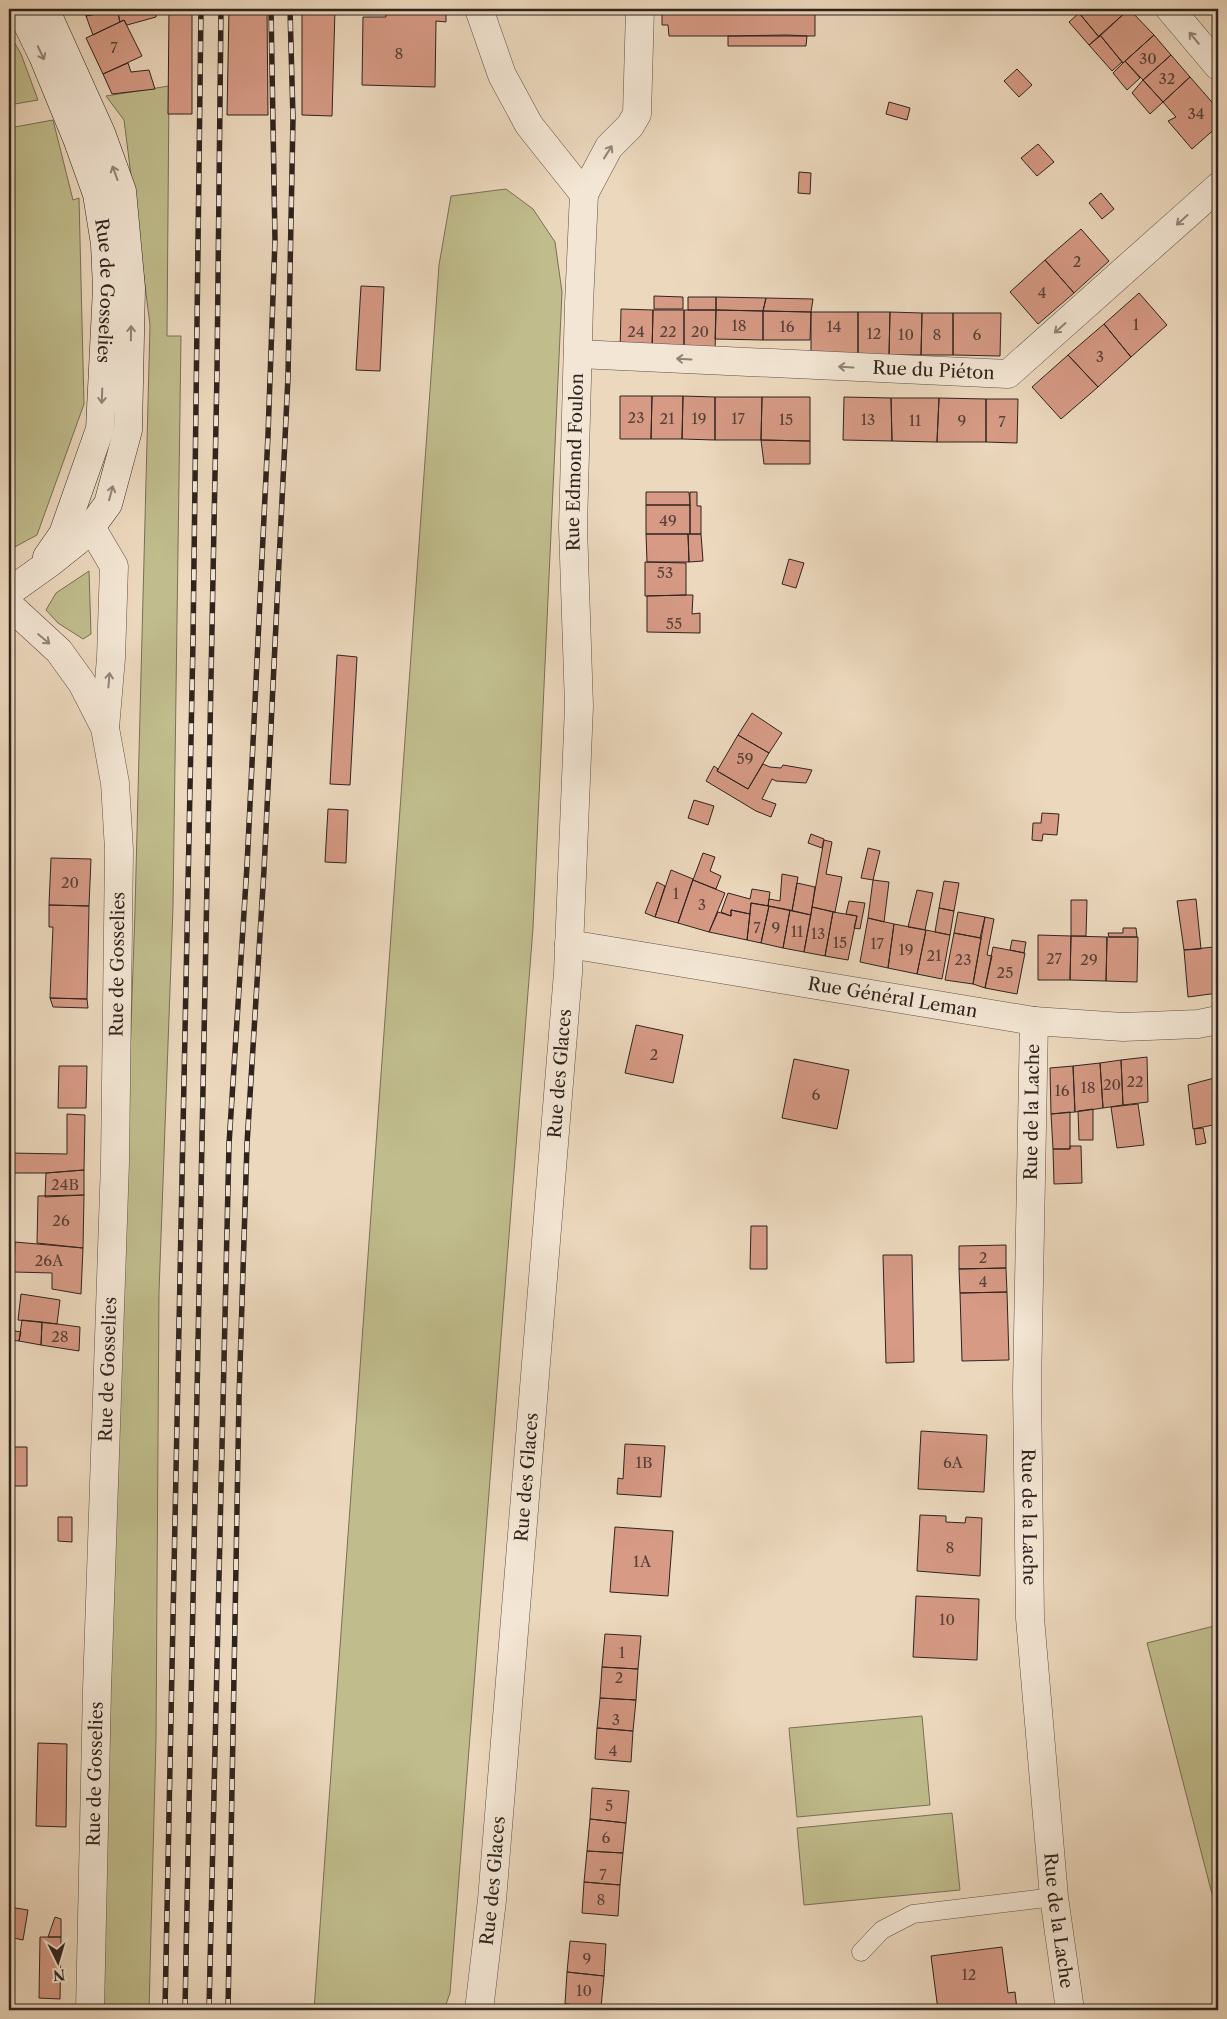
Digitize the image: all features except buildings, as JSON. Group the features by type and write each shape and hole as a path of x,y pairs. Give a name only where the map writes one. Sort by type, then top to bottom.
{"street":[{"name":"Rue de Gosselies","path":"20,9 43,56 78,141 97,194 105,244 107,288 100,429 63,534 35,574"},
{"name":"Rue de Gosselies","path":"9,592 35,574 88,531 108,504 128,430 132,288 122,190 101,133 45,9"},
{"path":"479,9 502,74 529,125 584,194 609,147 630,126 637,114 640,9"},
{"path":"1170,9 1218,66"},
{"name":"Rue du Piéton","path":"578,354 1008,374 1218,187"},
{"name":"Rue Edmond Foulon","path":"569,944 579,706 573,527 584,194"},
{"name":"Rue de Gosselies","path":"88,531 114,566 111,658 105,728 115,783 119,850 116,1094 97,1689 90,2010"},
{"name":"Rue de Gosselies","path":"9,605 59,651 82,683 105,728"},
{"name":"Rue Général Leman","path":"569,944 1034,1021 1123,1027 1198,1024 1218,1020"},
{"name":"Rue des Glaces","path":"479,2010 493,1890 569,944"},
{"name":"Rue de la Lache","path":"1034,1021 1027,1387 1030,1618 1054,1898 1070,2010"}],"lane":[{"path":"861,1952 882,1930 913,1914 1054,1898"}],"shaded area":[{"path":"9,33 21,54 38,100 9,105"},
{"path":"169,86 167,336 181,336 173,907 159,1292 156,1739 149,2010 103,2010 116,1460 135,910 150,325 124,120 106,96"},
{"path":"53,120 73,200 79,198 84,404 37,535 9,550 9,128"},
{"path":"506,189 533,209 555,242 562,292 533,928 450,1993 444,2010 314,2010 439,265 451,196"},
{"path":"89,571 91,634 83,639 58,623 46,610 56,593"},
{"path":"1218,1625 1218,1917 1147,1643"},
{"path":"922,1716 930,1805 797,1817 789,1728"},
{"path":"952,1813 960,1890 804,1905 797,1828"}],"railway":[{"path":"165,2010 193,641 201,9"},
{"path":"185,2010 217,372 221,9"},
{"path":"209,2010 229,1144 247,866 268,435 275,240 271,9"},
{"path":"228,2010 239,1398 247,1144 264,870 288,377 293,118 290,9"}]}
